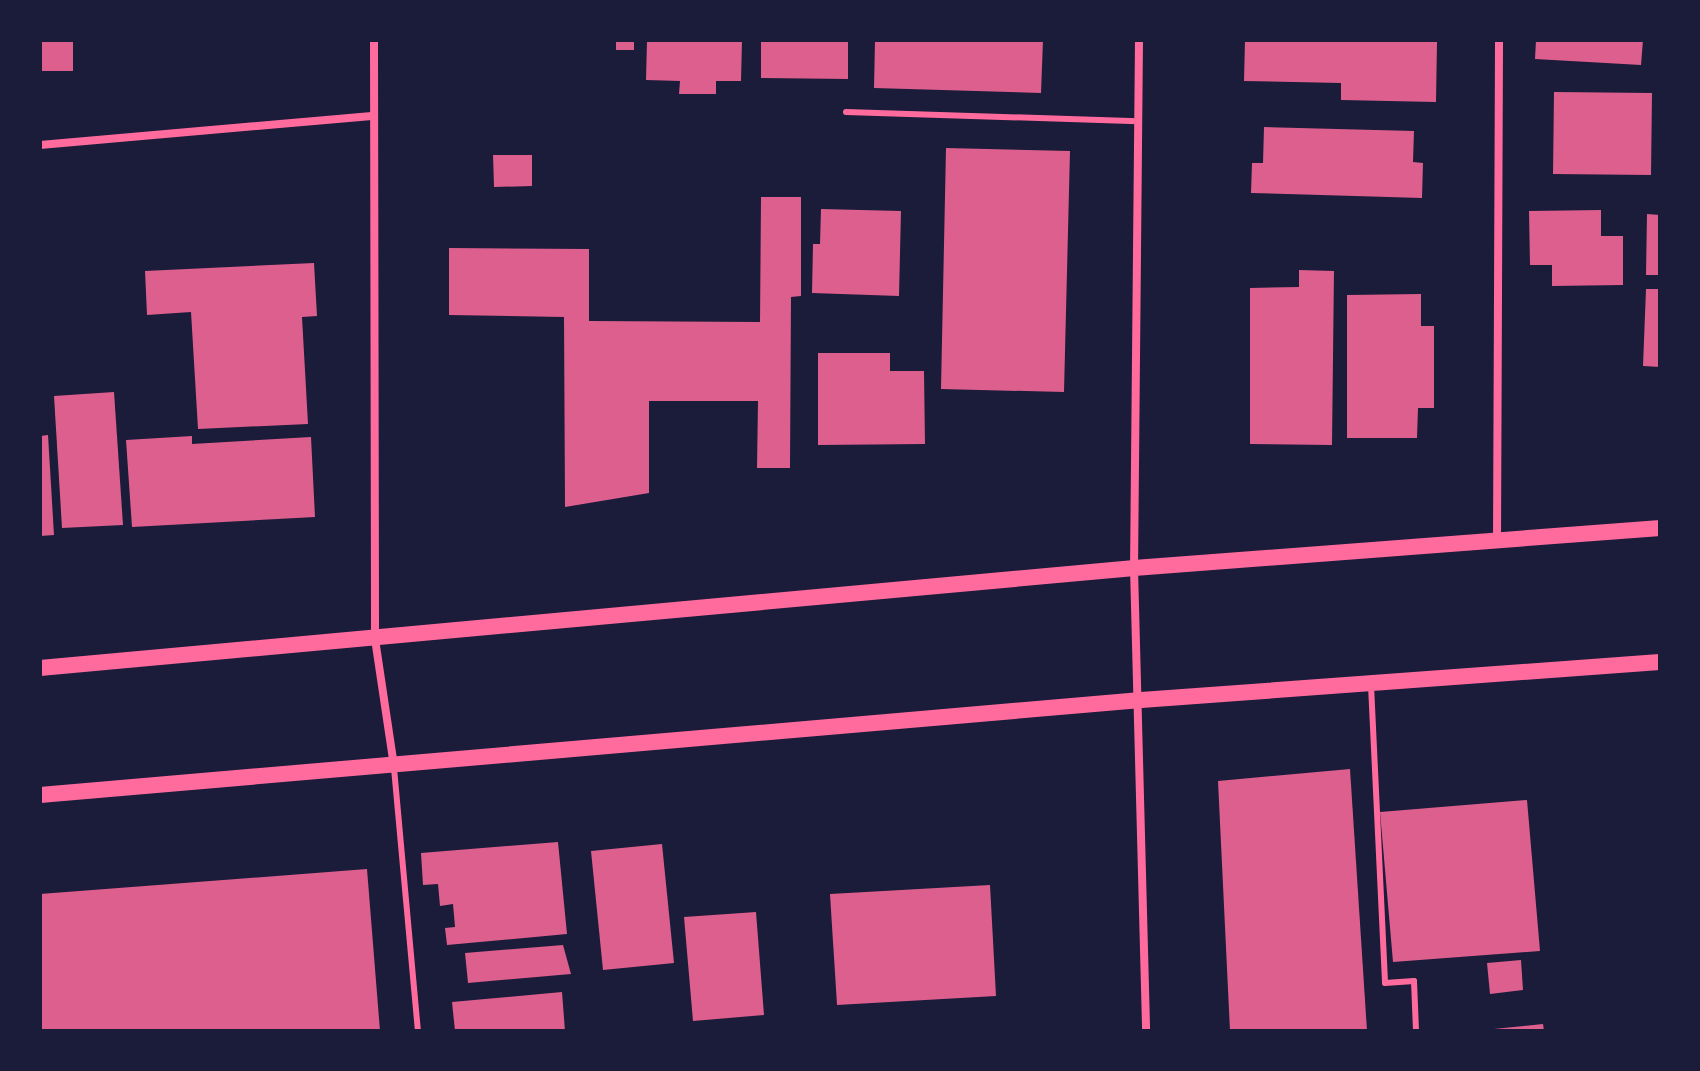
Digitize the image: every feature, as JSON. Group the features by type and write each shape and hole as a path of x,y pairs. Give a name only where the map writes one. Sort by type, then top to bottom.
{"main road":[{"path":"40,668 1134,568 1497,544 1660,528"},
{"path":"40,795 1141,700 1660,662"}],"street":[{"path":"374,40 375,639 394,766"},
{"path":"1139,40 1134,568 1141,700 1146,1031"},
{"path":"1497,544 1499,40"},
{"path":"40,145 372,116"}],"lane":[{"path":"846,112 1138,121"},
{"path":"1371,683 1385,983 1414,981 1416,1031"},
{"path":"394,766 418,1031"}],"building":[{"path":"40,40 73,40 73,71 40,71"},
{"path":"616,40 634,40 634,50 616,50"},
{"path":"647,40 742,40 741,81 716,81 716,94 679,94 680,81 646,80"},
{"path":"761,40 848,40 848,79 761,78"},
{"path":"875,40 1043,40 1041,93 874,88"},
{"path":"1245,40 1437,42 1436,102 1341,100 1341,83 1244,81"},
{"path":"1536,40 1643,40 1641,65 1535,59"},
{"path":"1554,92 1652,93 1651,175 1553,174"},
{"path":"1264,127 1414,131 1413,162 1423,163 1422,198 1251,193 1252,163 1263,163"},
{"path":"946,148 1070,151 1064,392 941,389"},
{"path":"493,155 532,155 532,186 494,187"},
{"path":"761,197 801,197 801,296 791,297 790,468 757,468 758,401 649,401 649,493 565,507 564,317 449,315 449,248 589,249 589,321 760,322"},
{"path":"821,209 901,211 899,296 812,293 813,244 820,244"},
{"path":"1601,210 1601,236 1623,236 1623,285 1552,286 1552,265 1530,265 1529,211"},
{"path":"1647,214 1660,215 1660,275 1646,275"},
{"path":"314,263 317,316 302,317 308,424 198,429 191,312 147,315 145,271"},
{"path":"1299,270 1334,271 1332,445 1250,444 1250,288 1299,287"},
{"path":"1646,289 1660,289 1660,367 1643,366"},
{"path":"1421,294 1421,326 1434,326 1434,408 1418,408 1417,438 1347,438 1347,295"},
{"path":"818,353 890,353 890,371 924,371 925,444 818,445"},
{"path":"114,392 123,525 62,528 54,396"},
{"path":"48,435 54,535 40,536 40,436"},
{"path":"192,436 192,444 311,437 315,517 132,527 126,440"},
{"path":"1350,769 1367,1031 1230,1031 1218,781"},
{"path":"1527,800 1540,951 1393,962 1380,812"},
{"path":"558,842 567,934 447,945 445,928 455,927 453,904 440,906 438,884 423,885 421,853"},
{"path":"662,844 674,963 603,970 591,851"},
{"path":"367,869 380,1031 40,1031 40,894"},
{"path":"990,885 996,996 837,1005 830,894"},
{"path":"756,912 764,1015 693,1021 684,917"},
{"path":"563,945 571,974 468,983 465,953"},
{"path":"1521,960 1523,990 1490,994 1487,963"},
{"path":"562,992 565,1031 455,1031 452,1002"},
{"path":"1543,1024 1544,1031 1494,1031 1494,1029"}]}
